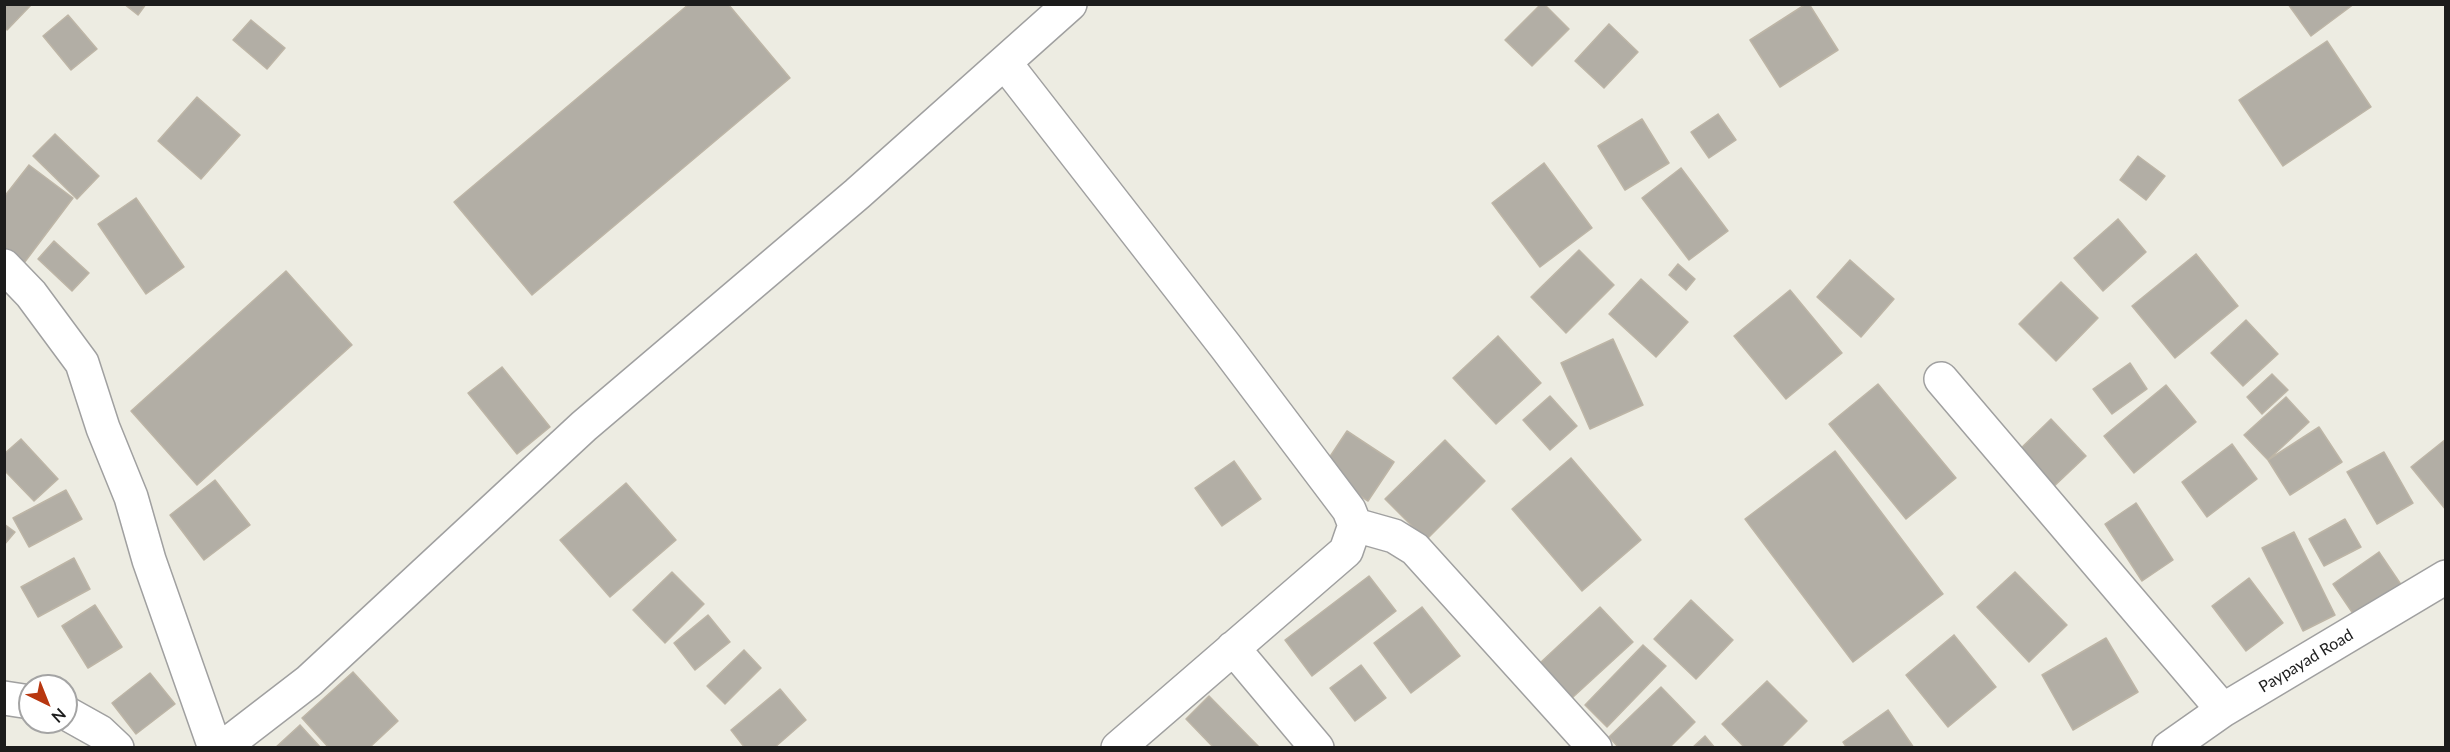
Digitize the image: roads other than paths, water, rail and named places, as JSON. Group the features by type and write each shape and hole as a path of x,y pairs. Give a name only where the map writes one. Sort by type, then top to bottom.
{"street":[{"path":"222,747 309,681 585,426 857,194 1070,4"},
{"path":"1005,63 1226,347 1349,510 1355,525 1346,551 1118,747"},
{"path":"4,266 31,294 82,363 103,428 131,497 149,560 215,747"},
{"path":"1941,379 2223,711"},
{"path":"1355,525 1394,536 1415,549 1594,747"},
{"name":"Paypayad Road","path":"2169,747 2223,711 2445,577"},
{"path":"1233,648 1317,747"},
{"path":"78,720 100,732 117,747"}]}
